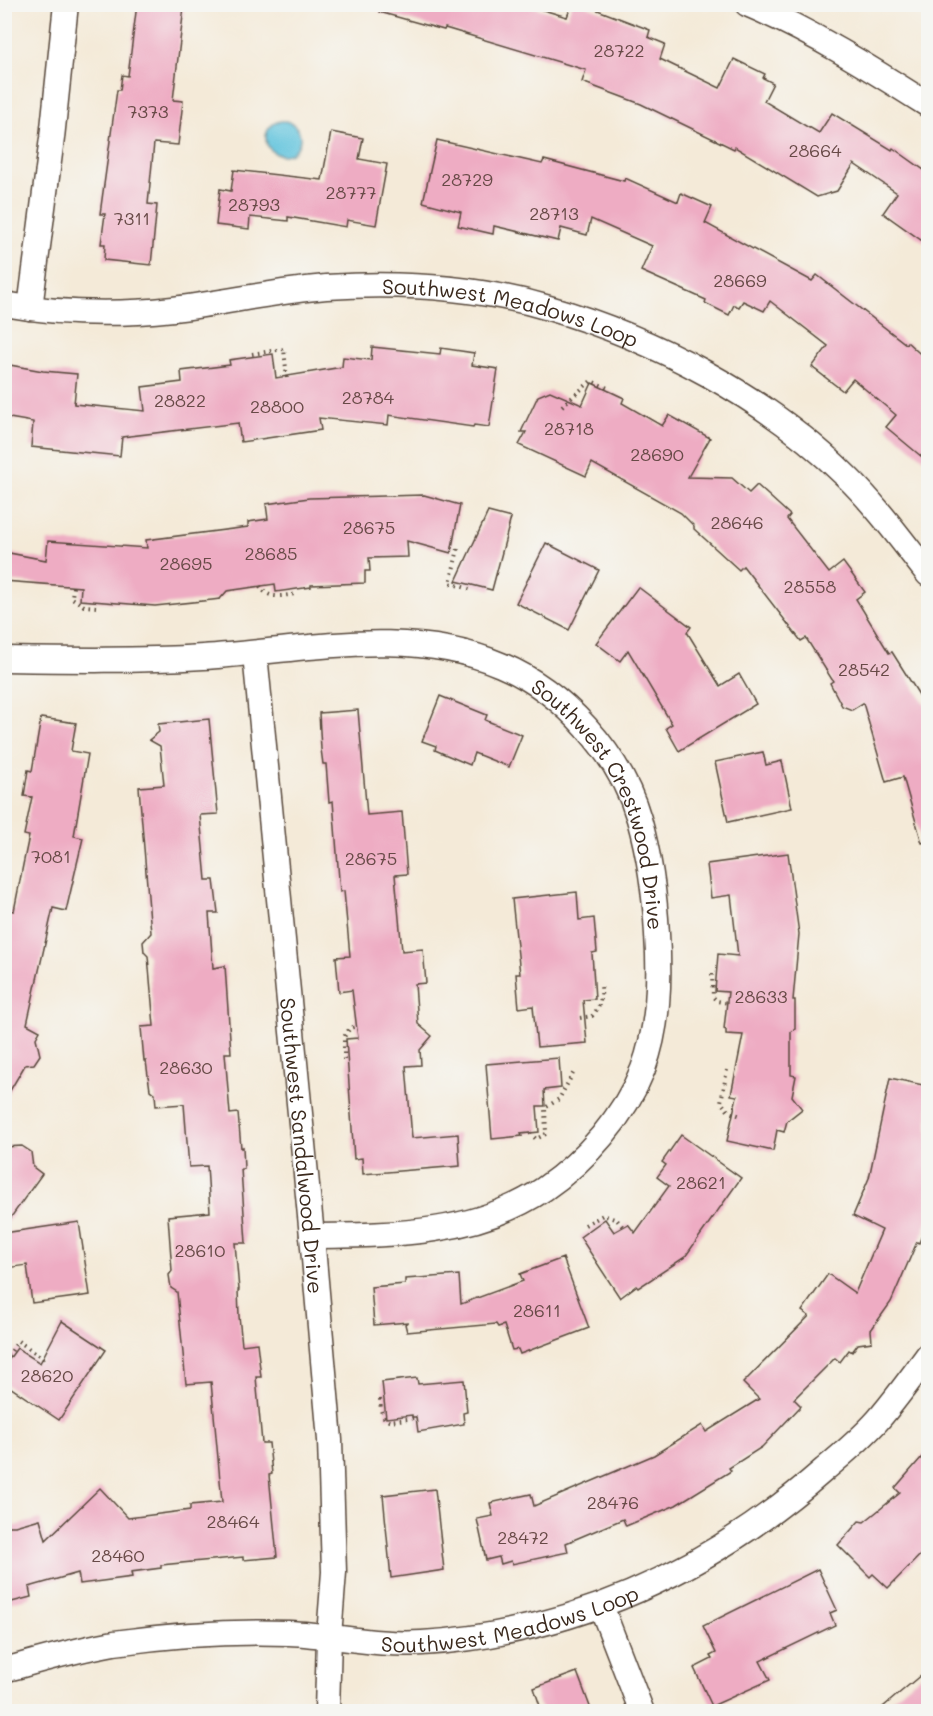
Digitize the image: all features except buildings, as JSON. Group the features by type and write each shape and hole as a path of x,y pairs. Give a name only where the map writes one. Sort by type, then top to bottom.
{"street":[{"path":"30,308 52,138 66,4"},
{"path":"747,4 771,14 866,64 928,105"},
{"name":"Southwest Meadows Loop","path":"4,304 63,311 139,312 319,288 382,285 435,287 497,296 548,307 631,338 700,371 744,396 791,428 847,476 928,574"},
{"name":"Southwest Crestwood Drive","path":"4,659 151,660 255,654 338,643 405,644 472,653 506,666 538,684 567,707 612,761 627,789 639,818 656,905 658,991 655,1018 642,1069 631,1093 602,1137 564,1174 535,1195 493,1216 473,1222 380,1236 312,1236"},
{"name":"Southwest Sandalwood Drive","path":"255,654 331,1454 334,1572 327,1712"},
{"name":"Southwest Meadows Loop","path":"4,1670 113,1643 200,1635 288,1633 384,1644 423,1643 512,1631 601,1606 670,1576 717,1551 761,1521 802,1489 876,1422 928,1355"},
{"path":"601,1606 642,1712"}],"path":[{"path":"252,354 284,349 287,379"},
{"path":"562,406 591,381 608,388"},
{"path":"458,549 450,583 473,590"},
{"path":"72,586 72,598 84,606 97,608"},
{"path":"260,586 274,597 295,594"},
{"path":"712,974 713,997 717,1001 728,1003"},
{"path":"580,1018 592,1016 599,1007 602,998 602,983"},
{"path":"344,1060 344,1037 350,1028 357,1026"},
{"path":"530,1133 536,1139 546,1134 545,1108 560,1099 575,1070"},
{"path":"727,1070 721,1102 729,1112 741,1116"},
{"path":"585,1225 603,1215 617,1220 623,1227"},
{"path":"4,1361 18,1341 46,1360"},
{"path":"380,1399 382,1416 389,1421 416,1418"}],"water":[{"path":"283,121 295,126 300,138 295,150 283,155 271,150 266,138 271,126"}]}
